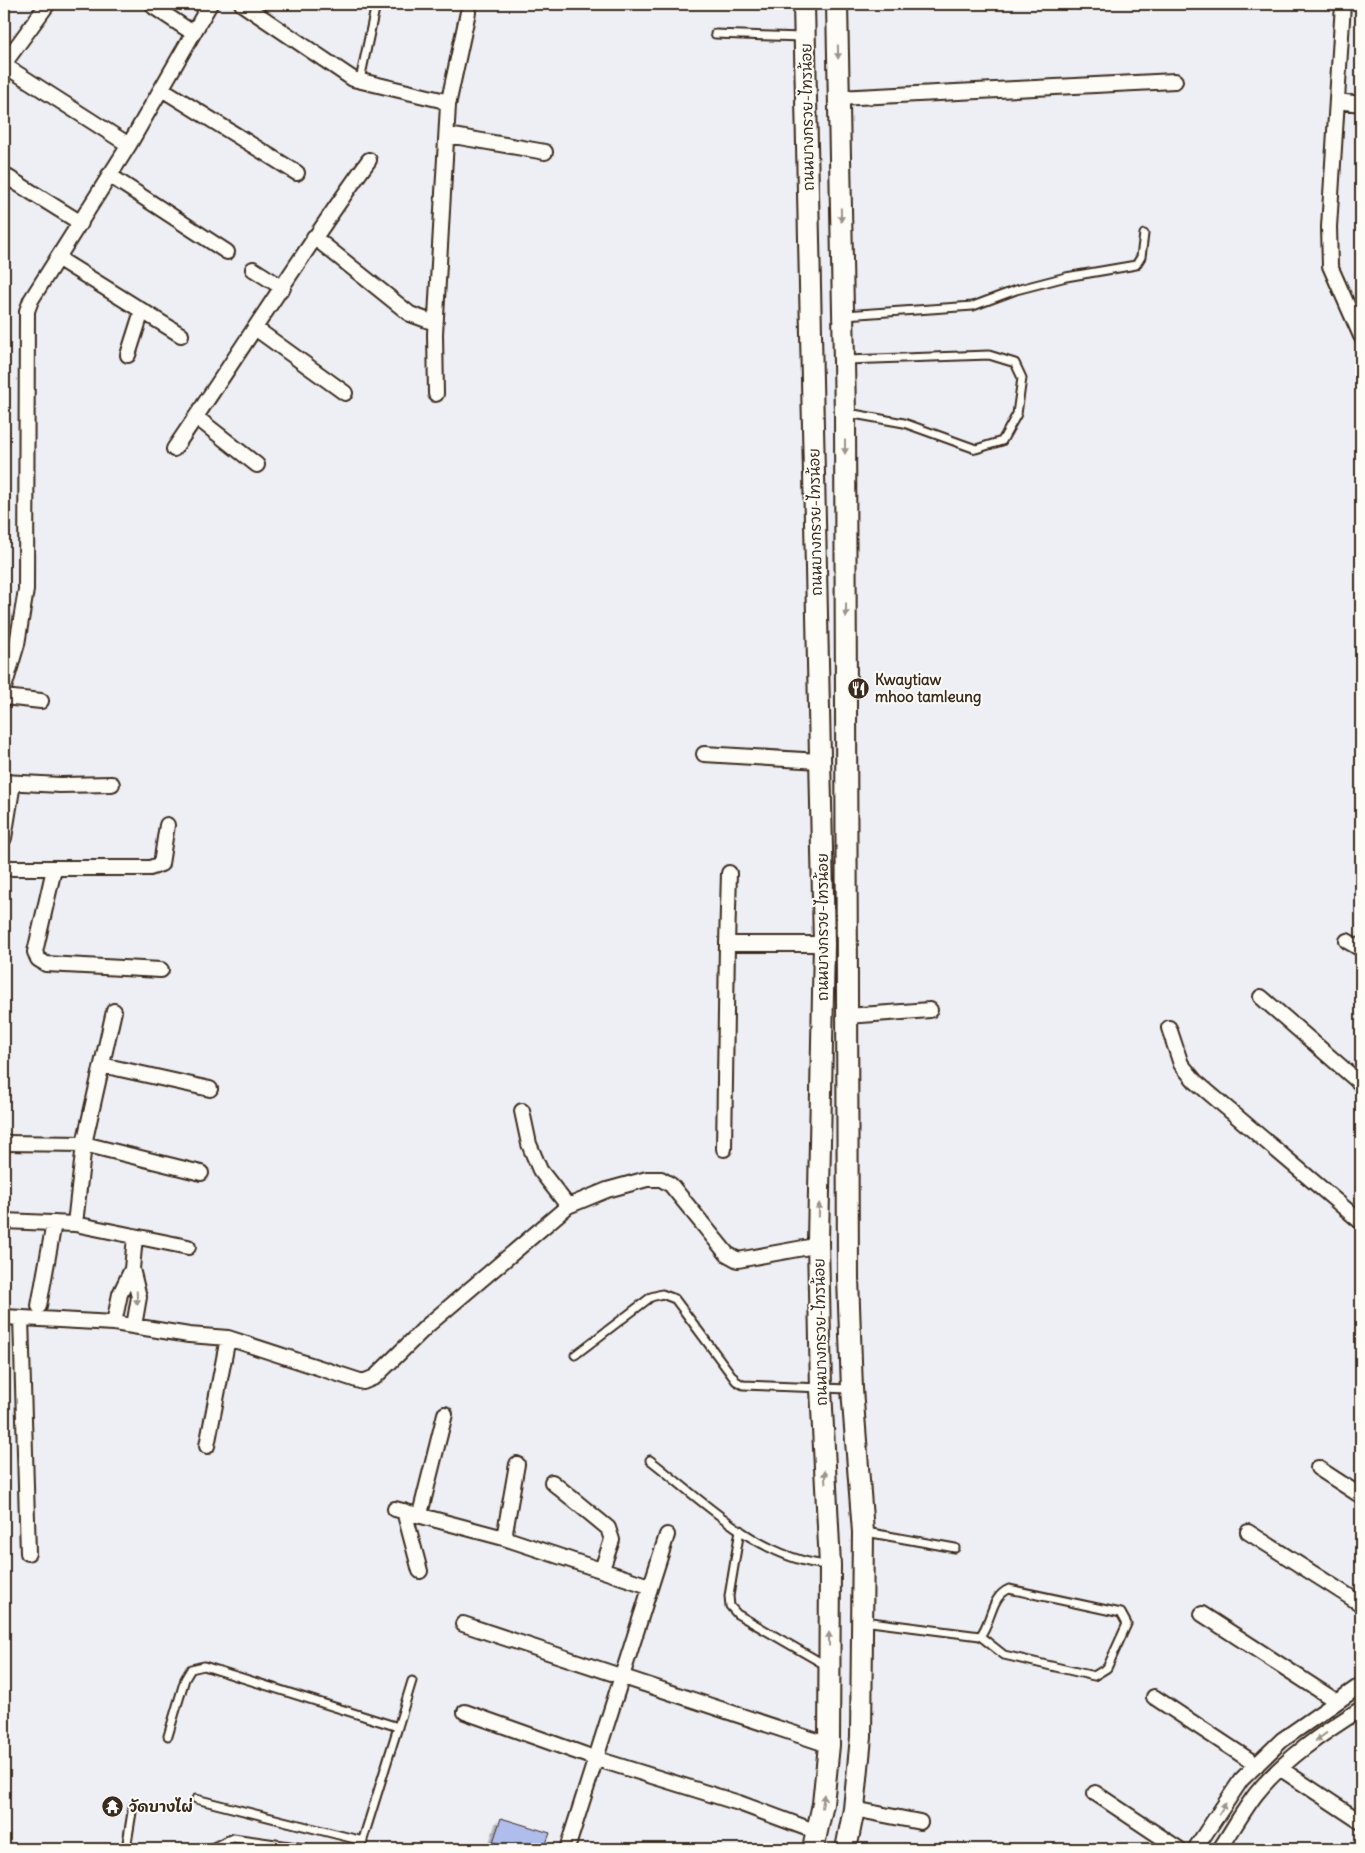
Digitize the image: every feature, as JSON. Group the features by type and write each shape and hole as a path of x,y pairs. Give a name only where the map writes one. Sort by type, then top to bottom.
{"main road":[{"name":"ถนนบางกรวย-ไทรน้อย","path":"804,4 824,944 818,1241 821,1389 830,1565 829,1745 823,1804 815,1841"},
{"name":"ถนนบางกรวย-ไทรน้อย","path":"837,4 845,412 848,1278 852,1389 863,1532 861,1737 854,1809 846,1849"}],"street":[{"path":"4,688 17,644 26,590 26,312 31,300 59,259 130,145 210,4"},
{"path":"242,4 343,73 360,80 441,100 448,105"},
{"path":"1343,4 1329,227 1330,266 1361,336"},
{"path":"46,5 6,61 7,67 130,145"},
{"path":"154,8 193,33"},
{"path":"436,394 435,323 448,135 448,105 468,12"},
{"path":"838,98 1175,81"},
{"path":"162,89 297,173"},
{"path":"1337,101 1361,104"},
{"path":"448,135 545,152"},
{"path":"174,449 283,288 314,237 369,160"},
{"path":"4,175 81,223"},
{"path":"109,176 227,252"},
{"path":"314,237 410,314 435,323"},
{"path":"59,259 181,335"},
{"path":"253,269 283,288"},
{"path":"128,356 142,311"},
{"path":"255,328 344,393"},
{"path":"196,417 257,464"},
{"path":"4,697 41,700"},
{"path":"704,754 820,761"},
{"path":"4,838 8,782 60,785 112,784"},
{"path":"4,868 150,868 161,864 167,825"},
{"path":"54,869 35,952 38,959 46,964 161,970"},
{"path":"724,1149 729,874"},
{"path":"1347,941 1361,949"},
{"path":"727,944 824,944"},
{"path":"1261,997 1361,1084"},
{"path":"847,1016 930,1010"},
{"path":"75,1224 84,1144 114,1011"},
{"path":"1169,1028 1181,1064 1194,1081 1361,1222"},
{"path":"102,1065 210,1089"},
{"path":"522,1111 529,1144 540,1170 568,1206"},
{"path":"4,1143 84,1144 201,1173"},
{"path":"4,1316 114,1323 228,1338 362,1382 374,1377 428,1324 568,1206 607,1190 647,1178 661,1179 671,1185 727,1254 738,1260 809,1247 818,1241"},
{"path":"4,1221 75,1224 188,1248"},
{"path":"39,1306 54,1223"},
{"path":"114,1323 120,1294 132,1269 136,1237"},
{"path":"132,1269 138,1297 134,1326"},
{"path":"21,1318 28,1553"},
{"path":"207,1446 228,1338"},
{"path":"420,1514 444,1414"},
{"path":"504,1538 517,1464"},
{"path":"1318,1468 1361,1496"},
{"path":"552,1482 608,1528 612,1540 602,1569"},
{"path":"420,1571 400,1510 504,1538 649,1586"},
{"path":"1248,1532 1361,1604"},
{"path":"568,1849 624,1676 649,1586 667,1535"},
{"path":"1202,1614 1336,1700"},
{"path":"464,1624 829,1745"},
{"path":"1195,1849 1241,1780 1282,1740 1336,1700 1361,1685"},
{"path":"1154,1696 1257,1765"},
{"path":"1220,1849 1257,1794 1281,1769 1295,1756 1361,1709"},
{"path":"466,1712 596,1760 739,1803 815,1841"},
{"path":"1281,1769 1361,1822"},
{"path":"1095,1793 1179,1849"},
{"path":"854,1809 920,1822"}],"lane":[{"path":"360,80 376,4"},
{"path":"715,34 805,38"},
{"path":"842,316 973,306 1024,288 1066,277 1136,265 1141,257 1144,234"},
{"path":"844,360 989,355 1015,363 1022,378 1017,414 1002,440 976,449 904,424 845,412"},
{"path":"575,1355 650,1297 662,1294 675,1299 736,1381 743,1385 852,1389"},
{"path":"650,1460 740,1530 773,1549 808,1564 830,1565"},
{"path":"740,1530 729,1596 730,1606 737,1614 829,1668"},
{"path":"863,1532 955,1548"},
{"path":"861,1620 980,1636 1004,1655 1094,1676 1107,1668 1127,1624 1120,1613 1009,1589 1002,1592 998,1597 984,1631 980,1636"},
{"path":"168,1736 184,1680 190,1669 204,1666 398,1728"},
{"path":"360,1849 412,1681"},
{"path":"196,1799 363,1842"},
{"path":"126,1849 133,1806"},
{"path":"209,1849 233,1838 311,1849"}],"building":[{"path":"501,1818 550,1833 544,1849 517,1849 493,1842"}],"place":[{"name":"Kwaytiaw mhoo tamleung","path":"859,688"},
{"name":"วัดบางไผ่","path":"113,1806"}]}
